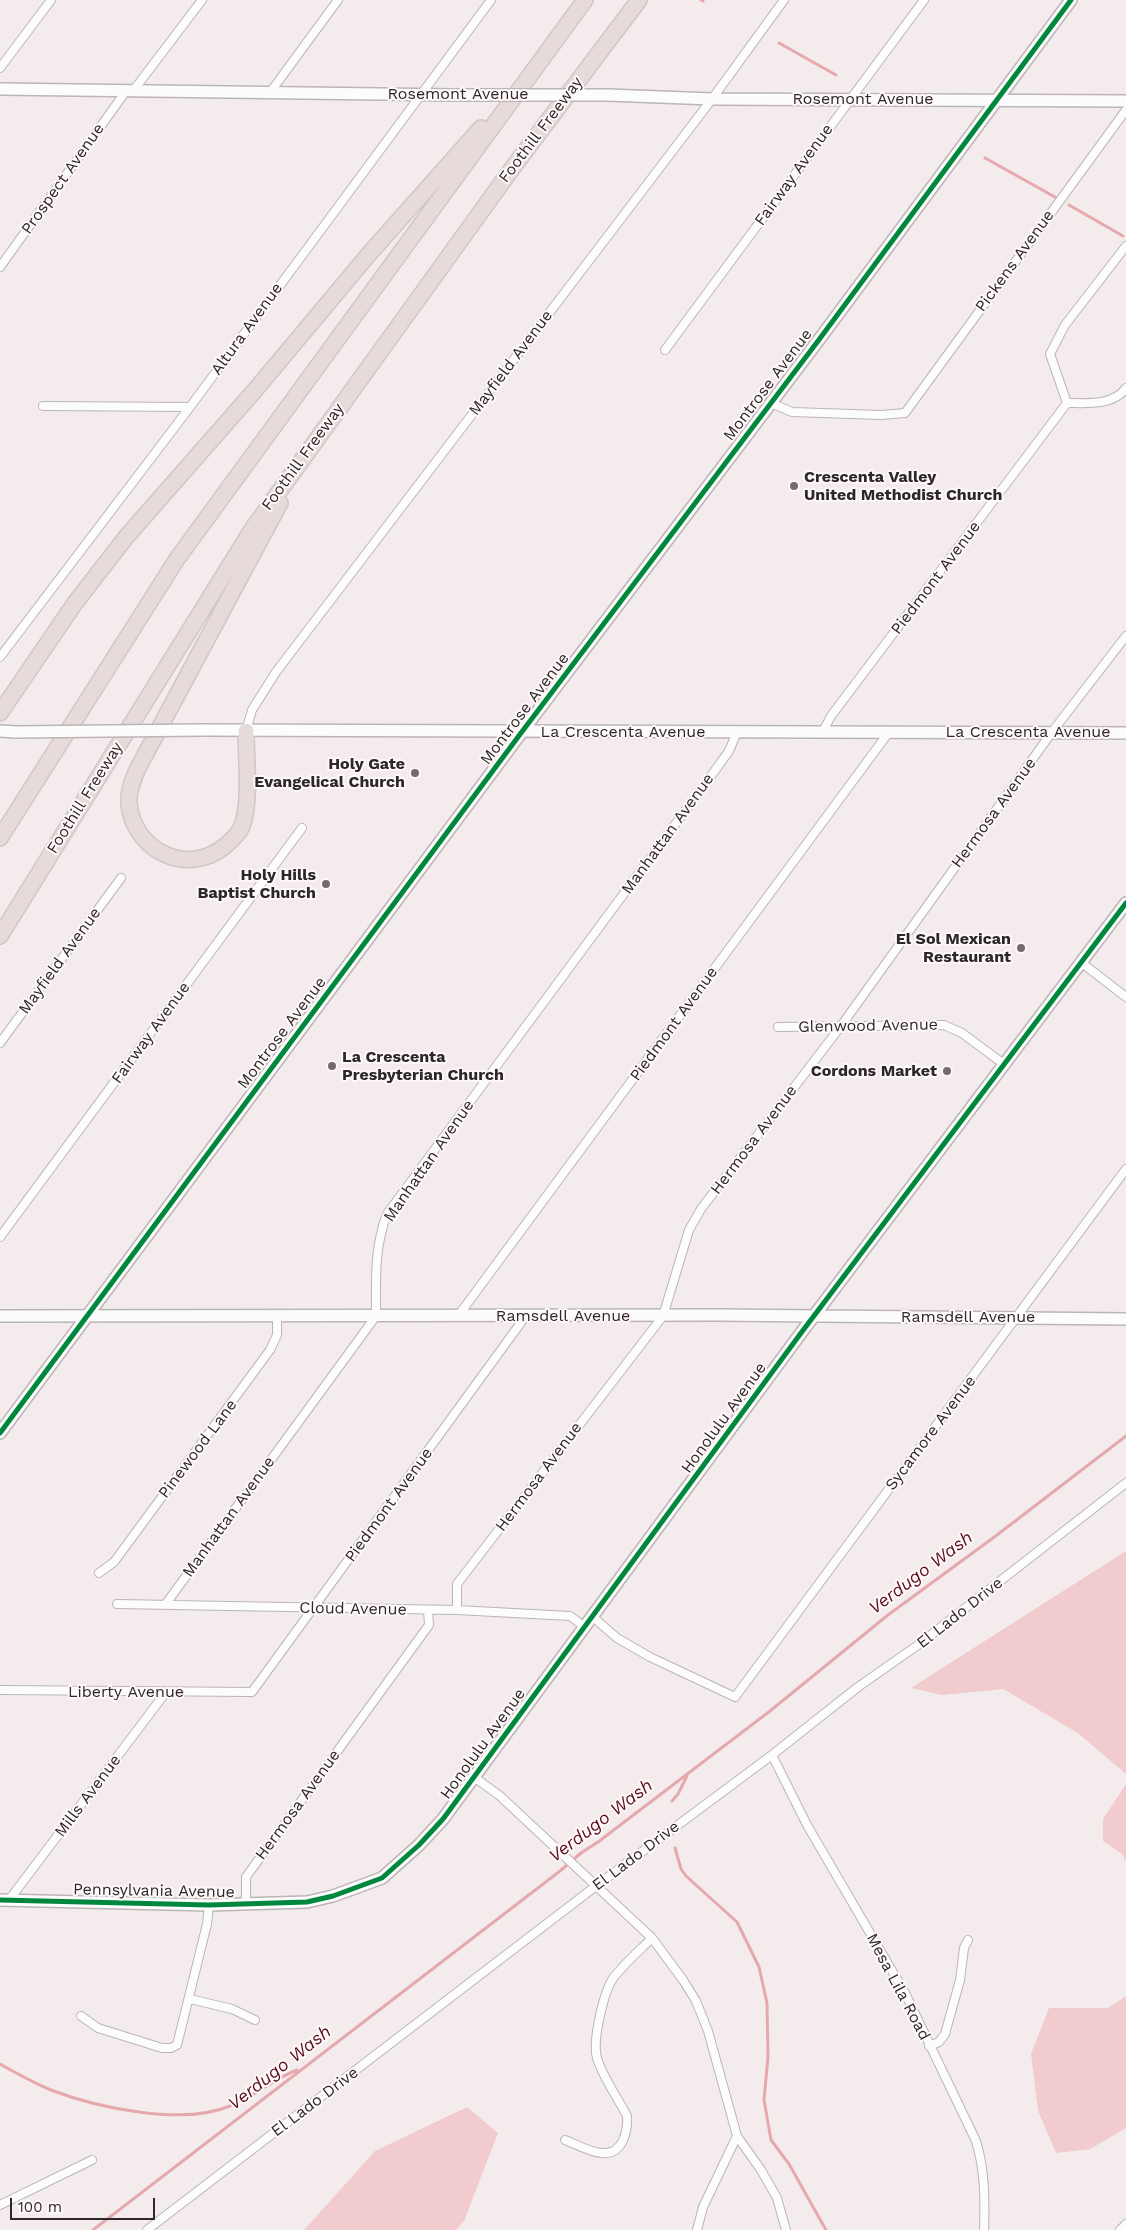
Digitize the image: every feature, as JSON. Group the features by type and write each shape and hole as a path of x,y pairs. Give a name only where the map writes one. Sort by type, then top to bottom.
{"highway":[{"path":"0,838 177,559 585,0"},
{"name":"Foothill Freeway","path":"0,936 253,528 506,177 639,0"},
{"path":"0,713 75,603 127,536 146,517 256,389 369,254 540,61"},
{"path":"246,731 246,810 241,828 231,842 219,852 205,858 190,860 174,858 148,845 132,818 129,802 130,786 312,444"}],"street":[{"path":"0,68 51,0"},
{"name":"Prospect Avenue","path":"0,266 130,91 202,0"},
{"path":"269,94 338,0"},
{"name":"Altura Avenue","path":"0,657 190,407 491,0"},
{"name":"Mayfield Avenue","path":"246,731 252,710 276,672 712,99 784,0"},
{"name":"Fairway Avenue","path":"665,350 924,0"},
{"name":"Montrose Avenue","path":"0,1433 521,733 1071,0"},
{"name":"Rosemont Avenue","path":"0,89 269,94 608,95 712,99 1126,101"},
{"name":"Pickens Avenue","path":"771,402 792,412 881,414 905,412 1126,110"},
{"path":"1126,246 1065,325 1050,354 1067,404 1092,404 1120,396 1126,388"},
{"name":"Piedmont Avenue","path":"822,733 831,716 1067,404"},
{"path":"43,406 190,407"},
{"name":"Hermosa Avenue","path":"457,1610 457,1584 663,1316 692,1223 841,1026 1052,732 1126,636"},
{"name":"La Crescenta Avenue","path":"0,731 409,730 521,733 1126,733"},
{"name":"Manhattan Avenue","path":"165,1605 376,1316 376,1258 379,1234 387,1214 729,751 737,732"},
{"name":"Piedmont Avenue","path":"458,1316 889,732"},
{"name":"Fairway Avenue","path":"0,1237 302,828"},
{"name":"Mayfield Avenue","path":"0,1044 121,878"},
{"name":"Honolulu Avenue","path":"307,1902 332,1896 382,1878 419,1845 443,1819 814,1317 1126,903"},
{"path":"1082,963 1126,997"},
{"name":"Glenwood Avenue","path":"778,1027 944,1025 962,1033 1005,1065"},
{"name":"Sycamore Avenue","path":"593,1617 617,1638 735,1697 1126,1169"},
{"name":"Ramsdell Avenue","path":"0,1316 663,1316 1126,1319"},
{"name":"Pinewood Lane","path":"99,1573 114,1562 252,1376 270,1350 277,1335 277,1316"},
{"name":"Piedmont Avenue","path":"252,1692 525,1317"},
{"name":"El Lado Drive","path":"148,2230 596,1886 772,1755 858,1686 918,1645 1126,1483"},
{"name":"Cloud Avenue","path":"117,1604 457,1610 570,1616 585,1627"},
{"name":"Hermosa Avenue","path":"246,1905 246,1877 428,1625 428,1610"},
{"name":"Liberty Avenue","path":"0,1690 252,1692"},
{"name":"Mills Avenue","path":"4,1900 166,1692"},
{"name":"Mesa Lila Road","path":"772,1755 807,1825 905,1993 976,2141 981,2158 983,2177 984,2230"},
{"path":"474,1777 500,1796 652,1938 683,1980 703,2016 737,2136 761,2170 777,2198 786,2230"},
{"name":"Pennsylvania Avenue","path":"4,1900 209,1905 307,1902"},
{"path":"82,2016 98,2028 166,2048 177,2045 190,1999 207,1924 209,1905"},
{"path":"565,2140 602,2154 612,2151 624,2141 628,2125 627,2116 597,2060 595,2047 598,2022 613,1978 652,1938"},
{"path":"929,2046 939,2042 945,2034 960,1980 964,1948 968,1940"},
{"path":"190,1999 232,2009 255,2020"},
{"path":"697,2230 704,2207 737,2136"},
{"path":"1,2202 92,2160"},
{"path":"1120,2230 1126,2224"}],"shaded area":[{"path":"1126,1551 1126,1774 1078,1733 1003,1689 942,1695 911,1688"},
{"path":"1126,1784 1126,1862 1122,1854 1103,1841 1103,1819"},
{"path":"1126,1996 1126,2128 1090,2149 1056,2153 1038,2111 1031,2054 1049,2008 1108,2008"},
{"path":"467,2107 498,2133 464,2221 456,2230 304,2230 375,2151"}],"waterway":[{"path":"779,43 836,75"},
{"path":"985,158 1055,197"},
{"path":"1069,205 1123,236"},
{"name":"Verdugo Wash","path":"93,2230 581,1853 770,1711 888,1615 997,1535 1126,1436"},
{"path":"672,1801 678,1794 687,1776"},
{"path":"675,1848 681,1869 686,1876 737,1922 759,1967 767,2003 768,2057 764,2100 771,2140 789,2164 826,2230"},
{"path":"0,2064 38,2084 70,2097 116,2108 165,2114 211,2112 230,2106 297,2070"}],"cycle path":[{"path":"0,1433 521,733 818,341 1071,0"},
{"path":"0,1900 209,1905 307,1902 333,1896 382,1878 419,1845 443,1819 801,1333 1126,903"}],"place":[{"name":"Crescenta Valley United Methodist Church","path":"794,486"},
{"name":"Holy Gate Evangelical Church","path":"415,773"},
{"name":"Holy Hills Baptist Church","path":"326,884"},
{"name":"El Sol Mexican Restaurant","path":"1021,948"},
{"name":"La Crescenta Presbyterian Church","path":"332,1066"},
{"name":"Cordons Market","path":"947,1071"}]}
